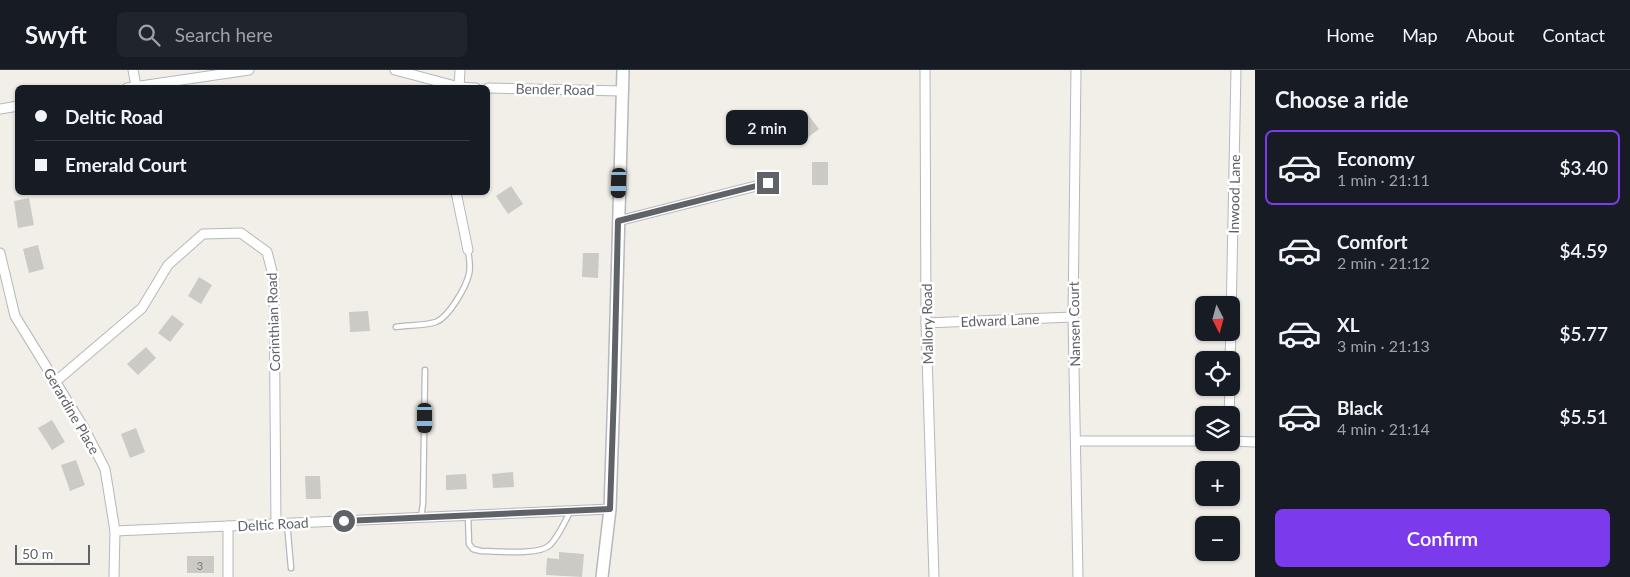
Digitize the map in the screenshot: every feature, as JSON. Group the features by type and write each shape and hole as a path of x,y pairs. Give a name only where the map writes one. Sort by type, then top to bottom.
{"street":[{"path":"131,85 133,70"},
{"path":"145,85 249,70"},
{"path":"395,70 451,85"},
{"path":"459,85 460,70"},
{"path":"602,577 610,509 623,70"},
{"name":"Mallory Road","path":"925,70 926,323 934,577"},
{"name":"Nansen Court","path":"1076,70 1073,317 1078,577"},
{"name":"Inwood Lane","path":"1231,296 1236,70"},
{"name":"Bender Road","path":"490,88 622,90"},
{"path":"0,109 15,106"},
{"path":"618,221 768,183"},
{"path":"457,195 468,250"},
{"name":"Corinthian Road","path":"55,382 142,308 168,265 203,234 241,233 267,252 274,280 276,524"},
{"name":"Gerardine Place","path":"0,253 15,316 84,428 104,469 115,531 114,577"},
{"name":"Edward Lane","path":"926,323 1073,317"},
{"path":"1076,441 1195,441"},
{"path":"1240,441 1255,442"},
{"name":"Deltic Road","path":"115,531 610,509"},
{"path":"228,526 228,577"}],"lane":[{"path":"396,327 437,321 446,313 462,292 469,274 468,250"},
{"path":"420,517 423,504 425,370"},
{"path":"468,515 469,544 474,549 481,551 528,552 541,550 549,546 571,511"},
{"path":"288,523 291,568"}],"building":[{"path":"806,112 819,129 807,138 794,121"},
{"path":"751,124 772,125 771,141 750,140"},
{"path":"812,162 828,162 828,185 812,185"},
{"path":"511,186 523,204 508,214 496,196"},
{"path":"29,198 34,225 18,228 14,201"},
{"path":"38,245 44,269 29,273 23,249"},
{"path":"583,253 599,253 598,278 582,277"},
{"path":"199,277 212,285 201,304 188,296"},
{"path":"368,311 370,331 350,332 349,312"},
{"path":"172,315 184,324 170,342 158,333"},
{"path":"146,347 156,358 138,375 127,364"},
{"path":"52,420 65,442 52,450 38,428"},
{"path":"136,428 145,452 130,458 121,434"},
{"path":"76,460 85,485 70,491 61,465"},
{"path":"513,472 514,487 493,488 492,474"},
{"path":"466,474 467,489 446,490 446,475"},
{"path":"305,476 320,476 321,499 306,499"},
{"path":"559,552 584,554 582,577 546,575 547,558 559,559"},
{"path":"187,556 214,556 214,573 187,573"}],"route":[{"path":"344,521 610,509 618,221 768,183"}]}
